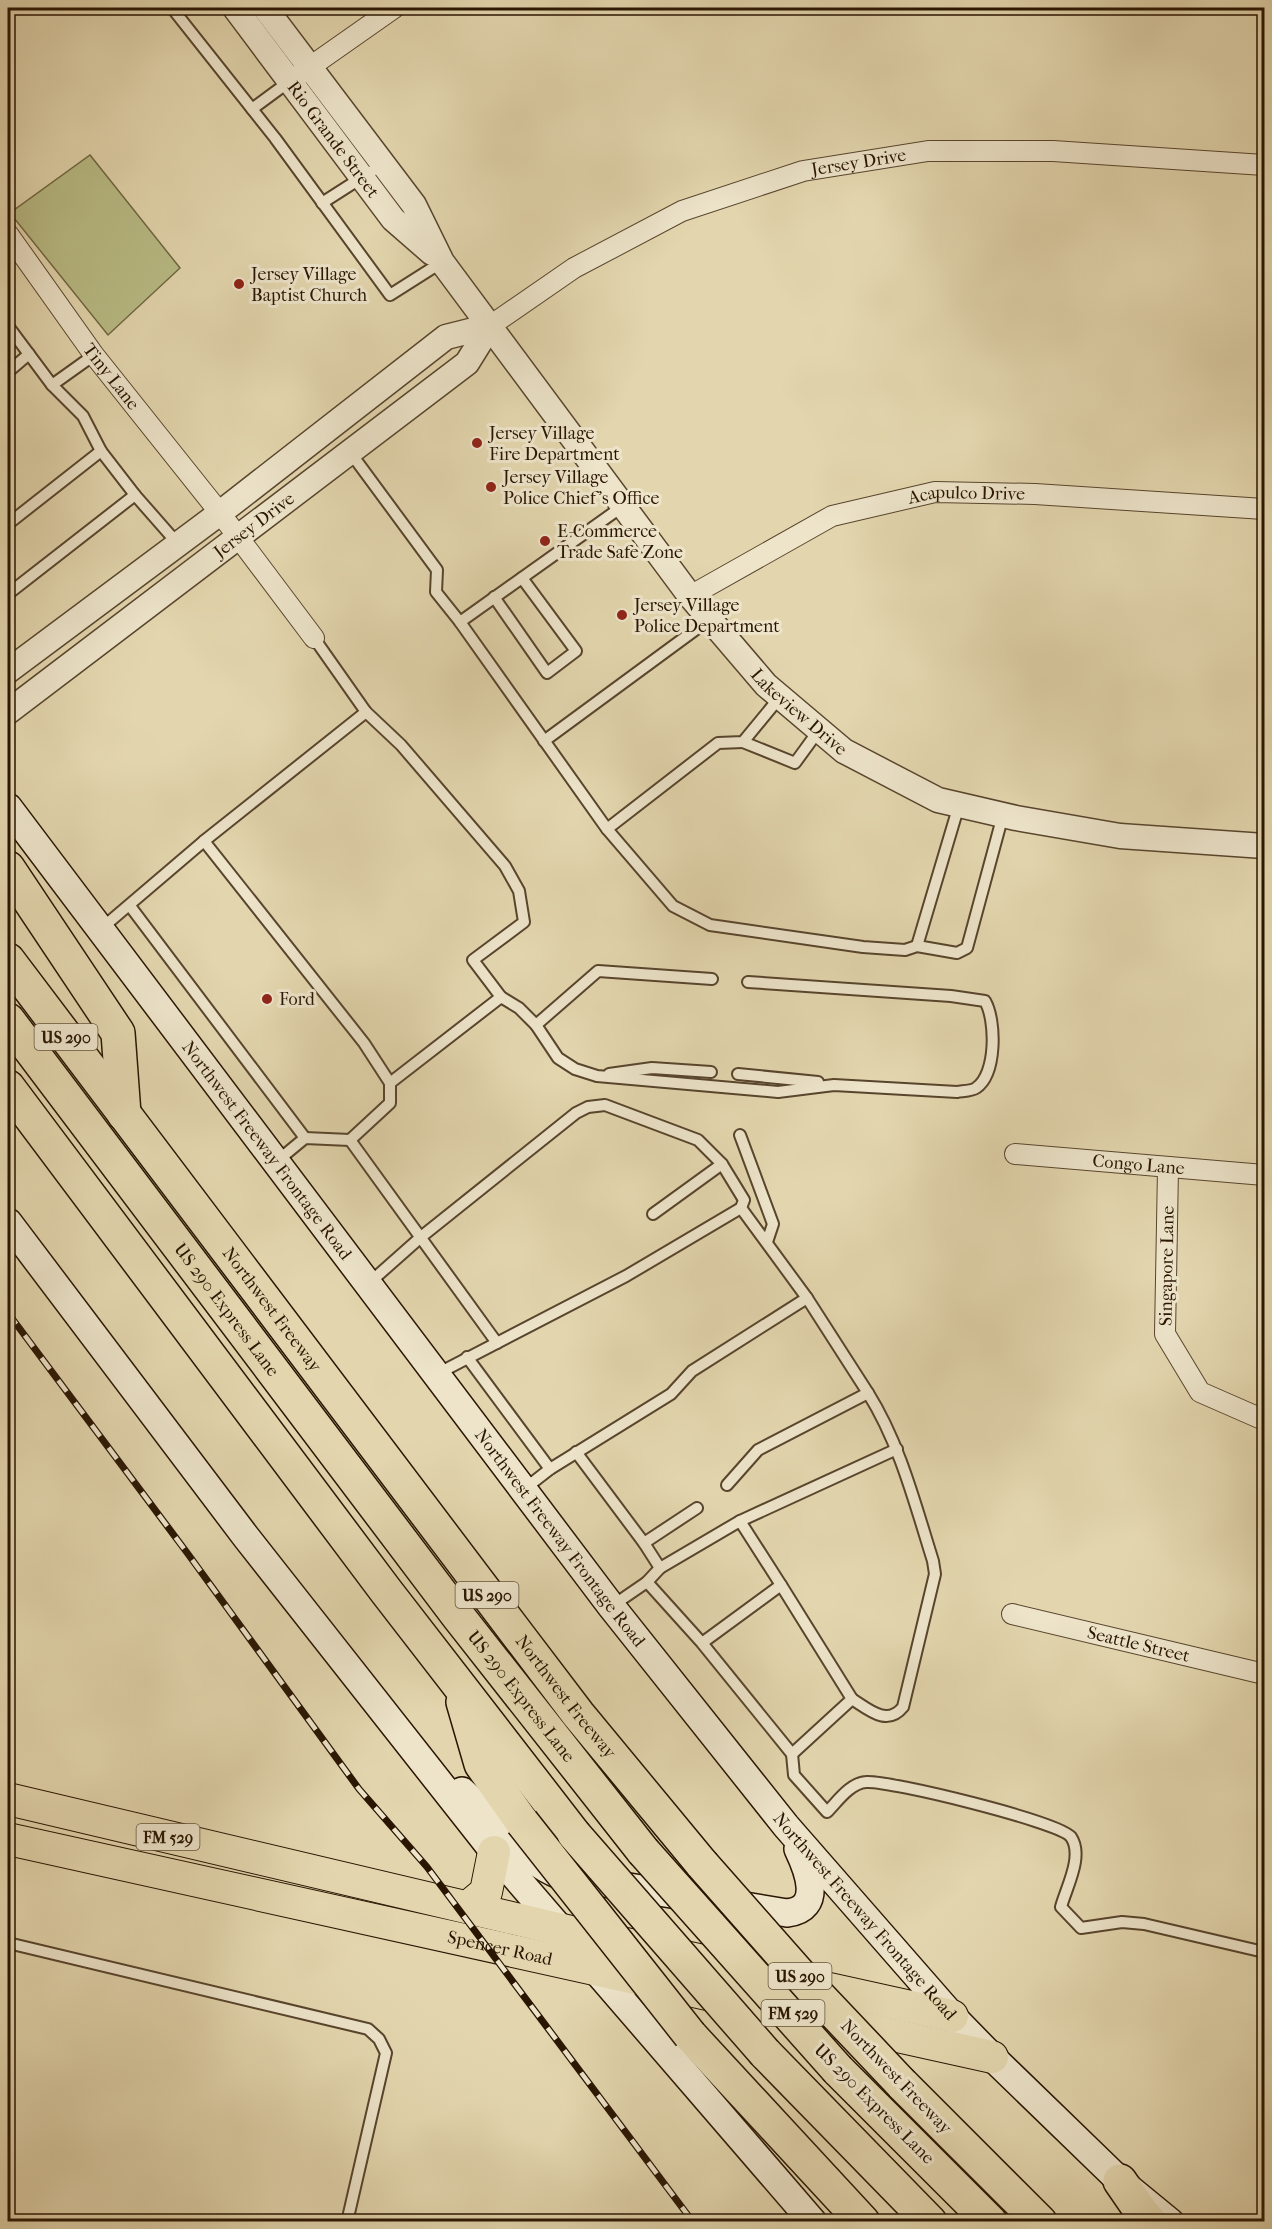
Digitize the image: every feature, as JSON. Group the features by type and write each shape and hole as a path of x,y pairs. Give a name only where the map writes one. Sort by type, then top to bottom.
{"highway":[{"path":"8,868 118,1033 124,1114"},
{"name":"Northwest Freeway","path":"8,960 571,1706 702,1864 807,1983 902,2084 1040,2222"},
{"name":"US 290 Express Lane","path":"8,1020 458,1616 643,1851 738,1961 838,2070 990,2222"},
{"path":"8,1087 459,1686 574,1834 765,2053 930,2222"},
{"path":"459,1686 481,1764 522,1822 690,2035 863,2222"},
{"path":"1120,2181 1150,2222"}],"main road":[{"name":"Northwest Freeway Frontage Road","path":"8,807 611,1606 786,1826 952,2016 1120,2181 1170,2222"},
{"path":"8,1222 405,1741 494,1852 558,1929 813,2222"},
{"path":"405,1741 497,1823 530,1859 545,1870 562,1876 787,1913 798,1912 806,1903 811,1874 786,1826"},
{"name":"Spencer Road","path":"8,1799 558,1929 952,2016"},
{"name":"Spencer Road","path":"8,1839 992,2057"},
{"path":"468,1907 486,1892 494,1852"}],"street":[{"name":"Rio Grande Street","path":"235,8 393,219 442,262"},
{"name":"Rio Grande Street","path":"265,8 414,206 442,262 490,326"},
{"path":"290,81 394,8"},
{"name":"Jersey Drive","path":"8,671 220,513 446,337 490,326 574,268 682,210 803,171 928,151 1053,151 1264,165"},
{"name":"Tiny Lane","path":"8,234 94,355 238,536 314,639"},
{"name":"Jersey Drive","path":"8,712 467,363 490,326"},
{"name":"Lakeview Drive","path":"490,326 690,596 766,685 844,751 938,800 1003,815 1120,836 1264,846"},
{"name":"Acapulco Drive","path":"690,596 832,516 934,492 1035,494 1264,509"},
{"name":"Congo Lane","path":"1015,1154 1168,1169 1264,1174"},
{"name":"Singapore Lane","path":"1168,1169 1165,1334 1200,1392 1264,1420"},
{"name":"Seattle Street","path":"1012,1614 1264,1674"}],"lane":[{"path":"172,8 252,109 390,296 442,262"},
{"path":"252,109 290,81"},
{"path":"322,203 383,164"},
{"path":"8,326 52,385 83,416 101,451 135,495 178,544"},
{"path":"8,372 29,354"},
{"path":"52,385 94,355"},
{"path":"8,524 101,451"},
{"path":"350,452 437,570 436,592 460,622 607,829 673,906 710,925 863,947 905,950 917,946 957,952 967,948 1003,815"},
{"path":"8,594 135,495"},
{"path":"460,622 623,506"},
{"path":"494,597 547,673 576,651 522,578"},
{"path":"544,741 710,619"},
{"path":"314,639 366,711 440,787 504,866 519,891 524,922 473,960 501,997 519,1008 536,1025 558,1058 575,1069 597,1076 707,1088 778,1092 834,1085"},
{"path":"744,742 780,697"},
{"path":"100,930 204,841 366,711"},
{"path":"607,829 718,743 744,742 795,763 819,729"},
{"path":"917,946 959,805"},
{"path":"204,841 364,1043 390,1083 390,1102 350,1140 305,1138 276,1162"},
{"path":"130,906 305,1138"},
{"path":"536,1025 598,971 712,979"},
{"path":"738,1074 834,1085 957,1092 976,1088 989,1073 992,1013 985,1001 972,998 748,982"},
{"path":"390,1083 501,997"},
{"path":"597,1076 652,1068 711,1072"},
{"path":"368,1285 421,1237 576,1113 588,1107 604,1105 698,1140 722,1164 744,1200 741,1208 626,1276 437,1374"},
{"path":"740,1135 773,1224 767,1242"},
{"path":"350,1140 497,1343"},
{"path":"653,1214 722,1164"},
{"path":"740,1521 852,1699 873,1713 886,1717 896,1715 903,1707 935,1574 933,1560 897,1449 882,1415 807,1298 741,1208"},
{"path":"523,1490 576,1452 671,1394 692,1371 807,1298"},
{"path":"467,1357 550,1469"},
{"path":"727,1485 758,1450 868,1393"},
{"path":"611,1606 647,1582 660,1568 740,1521 897,1449"},
{"path":"576,1452 660,1568"},
{"path":"644,1543 697,1508"},
{"path":"647,1582 702,1643 792,1754 794,1775 827,1812 852,1787 864,1782 890,1785 1012,1813 1064,1831 1071,1838 1076,1857 1061,1907 1081,1928 1122,1922 1144,1924 1264,1953"},
{"path":"702,1643 780,1585"},
{"path":"792,1754 852,1699"},
{"path":"8,1943 368,2029 379,2038 386,2053 347,2222"}],"green space":[{"path":"90,155 180,268 108,335 10,213"}],"railway":[{"path":"8,1313 188,1554 359,1789 427,1867 693,2222"}],"place":[{"name":"Jersey Village Baptist Church","path":"239,284"},
{"name":"Jersey Village Fire Department","path":"477,443"},
{"name":"Jersey Village Police Chief's Office","path":"491,487"},
{"name":"E-Commerce Trade Safe Zone","path":"545,541"},
{"name":"Jersey Village Police Department","path":"622,615"},
{"name":"Ford","path":"267,999"}]}
